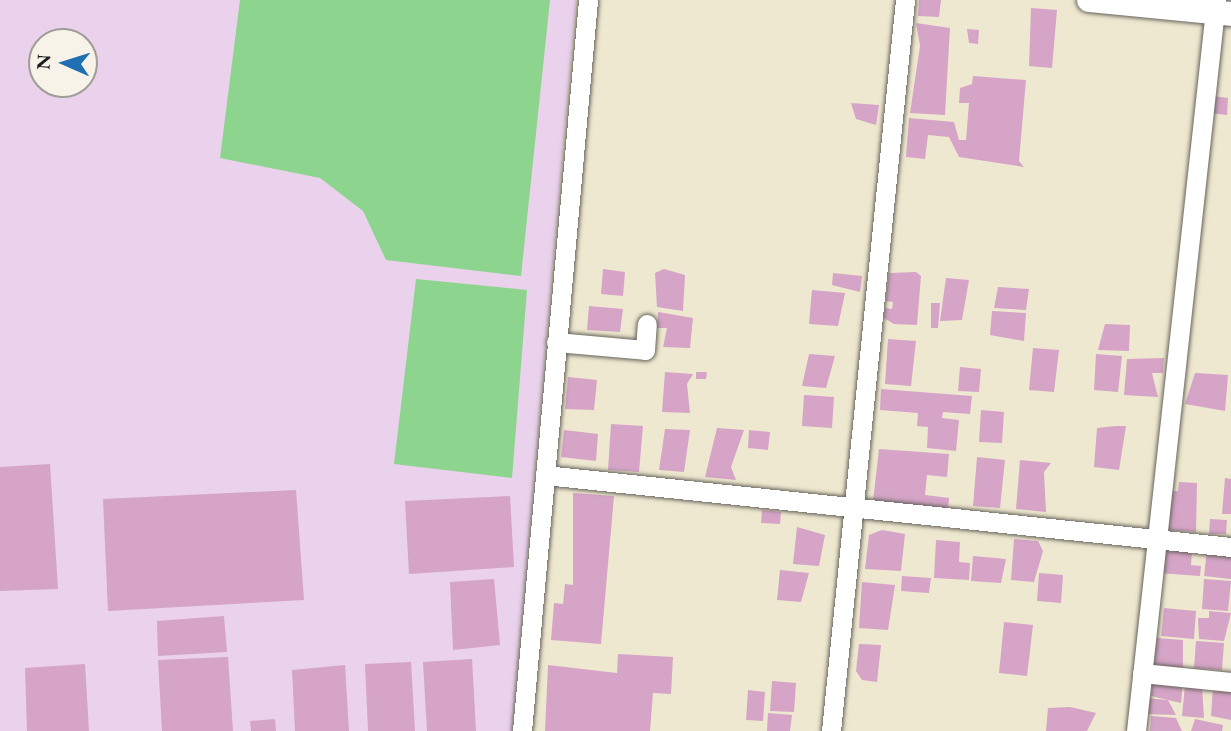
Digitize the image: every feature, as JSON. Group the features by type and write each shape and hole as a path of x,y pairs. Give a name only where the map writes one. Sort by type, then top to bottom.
{"street":[{"path":"522,731 588,0"},
{"path":"831,731 851,507 905,0"},
{"path":"1089,0 1221,9 1155,540 1136,731"},
{"path":"556,342 645,350 647,324"},
{"path":"545,475 1231,547"},
{"path":"1142,673 1231,682"}],"shaded area":[{"path":"0,0 576,0 512,731 0,731"}],"green space":[{"path":"240,0 550,0 521,276 386,260 363,211 320,178 220,158"},
{"path":"416,279 527,290 512,478 394,464"}],"building":[{"path":"919,0 941,0 939,17 918,16"},
{"path":"1031,8 1057,10 1052,68 1029,66"},
{"path":"916,23 950,28 945,115 910,113 920,46"},
{"path":"967,29 979,30 978,44 969,43"},
{"path":"973,76 1026,80 1019,161 1024,167 959,157 949,137 928,135 925,159 906,157 909,118 954,122 959,140 966,140 969,103 959,103 960,88 972,84"},
{"path":"1212,96 1228,98 1227,115 1210,113"},
{"path":"851,103 879,105 876,125 856,119"},
{"path":"603,269 625,272 623,296 601,294"},
{"path":"664,269 685,275 683,311 657,307 655,273"},
{"path":"916,272 921,276 917,325 894,324 884,318 885,308 892,309 893,302 886,301 889,273"},
{"path":"833,273 862,276 860,292 832,285"},
{"path":"946,278 969,280 962,320 940,321"},
{"path":"998,287 1029,289 1026,310 994,308"},
{"path":"812,290 845,293 838,326 809,324"},
{"path":"931,303 940,303 938,328 931,328"},
{"path":"589,306 623,309 620,332 587,330"},
{"path":"992,311 1026,313 1024,341 990,335"},
{"path":"658,312 693,318 690,348 663,347 667,328 657,328"},
{"path":"1105,324 1130,325 1129,351 1098,350"},
{"path":"888,339 916,341 911,386 885,384"},
{"path":"1033,348 1059,350 1054,392 1029,390"},
{"path":"809,354 835,356 826,388 802,386"},
{"path":"1096,354 1122,356 1118,392 1094,390"},
{"path":"1164,358 1163,373 1152,373 1158,397 1124,395 1127,359"},
{"path":"960,367 981,369 979,392 958,391"},
{"path":"665,372 693,374 687,384 690,413 662,412"},
{"path":"696,372 707,372 706,379 696,379"},
{"path":"1195,373 1228,375 1225,411 1185,404"},
{"path":"568,377 597,380 594,410 565,409"},
{"path":"881,389 972,396 970,414 943,412 942,418 959,420 956,451 927,448 928,427 917,426 918,413 880,410"},
{"path":"804,395 834,397 832,428 802,426"},
{"path":"981,410 1004,412 1002,443 979,442"},
{"path":"611,424 643,426 639,472 608,470"},
{"path":"1126,426 1119,470 1094,467 1097,428"},
{"path":"717,428 744,430 731,467 736,480 705,477"},
{"path":"665,429 690,430 684,472 659,470"},
{"path":"564,430 598,434 596,461 561,457"},
{"path":"749,430 770,432 768,450 748,448"},
{"path":"879,449 949,454 947,477 927,475 925,495 949,498 948,509 873,501"},
{"path":"977,457 1005,460 1000,508 973,506"},
{"path":"1020,460 1051,463 1044,472 1046,512 1016,509"},
{"path":"50,464 58,589 0,591 0,467"},
{"path":"1225,478 1231,479 1231,514 1222,514"},
{"path":"1179,482 1197,483 1196,532 1169,530 1170,491 1178,491"},
{"path":"296,490 304,600 108,611 103,499"},
{"path":"573,493 614,496 601,644 551,640 554,603 563,604 565,584 573,585"},
{"path":"510,496 514,567 409,574 405,501"},
{"path":"762,510 781,512 780,524 761,523"},
{"path":"1210,519 1227,520 1226,534 1209,534"},
{"path":"797,527 825,535 819,566 793,564"},
{"path":"882,530 905,534 901,571 865,569 869,535"},
{"path":"1014,539 1038,541 1043,551 1034,582 1011,580"},
{"path":"936,540 960,542 959,562 970,563 969,580 934,578"},
{"path":"1167,547 1192,549 1191,565 1201,566 1200,576 1158,573 1160,552"},
{"path":"1207,550 1231,552 1231,579 1204,576"},
{"path":"973,556 1006,559 1001,583 971,581"},
{"path":"780,570 809,573 801,602 777,600"},
{"path":"1039,573 1063,575 1061,603 1037,601"},
{"path":"902,576 931,578 929,593 901,591"},
{"path":"494,579 500,645 453,650 450,582"},
{"path":"1204,579 1231,581 1228,611 1202,609"},
{"path":"862,582 895,585 888,630 859,628"},
{"path":"1164,608 1196,611 1194,639 1161,636"},
{"path":"1209,611 1231,613 1224,641 1199,639 1198,618 1209,618"},
{"path":"224,616 227,652 158,656 157,621"},
{"path":"1004,622 1033,625 1027,676 999,673"},
{"path":"1157,638 1183,640 1183,668 1154,665"},
{"path":"1196,641 1224,643 1222,670 1194,668"},
{"path":"859,644 881,645 877,682 862,680 856,671"},
{"path":"618,654 673,657 671,694 653,693 650,731 545,731 548,665 617,673"},
{"path":"228,657 233,731 162,731 158,660"},
{"path":"472,659 476,731 427,731 423,662"},
{"path":"411,662 415,731 368,731 365,664"},
{"path":"85,664 89,731 27,731 25,668"},
{"path":"345,665 349,731 295,731 292,670"},
{"path":"1153,680 1183,683 1181,703 1151,696"},
{"path":"772,681 796,683 794,712 770,711"},
{"path":"1185,685 1202,686 1204,718 1182,716"},
{"path":"1213,686 1231,691 1231,720 1211,716"},
{"path":"748,690 765,692 763,721 746,720"},
{"path":"1146,698 1168,700 1176,715 1144,714"},
{"path":"1070,707 1096,713 1087,731 1046,731 1048,708"},
{"path":"768,713 792,715 790,731 767,731"},
{"path":"1151,716 1176,718 1182,731 1150,731"},
{"path":"275,719 276,731 251,731 250,721"},
{"path":"1195,719 1223,725 1222,731 1191,731"}]}
